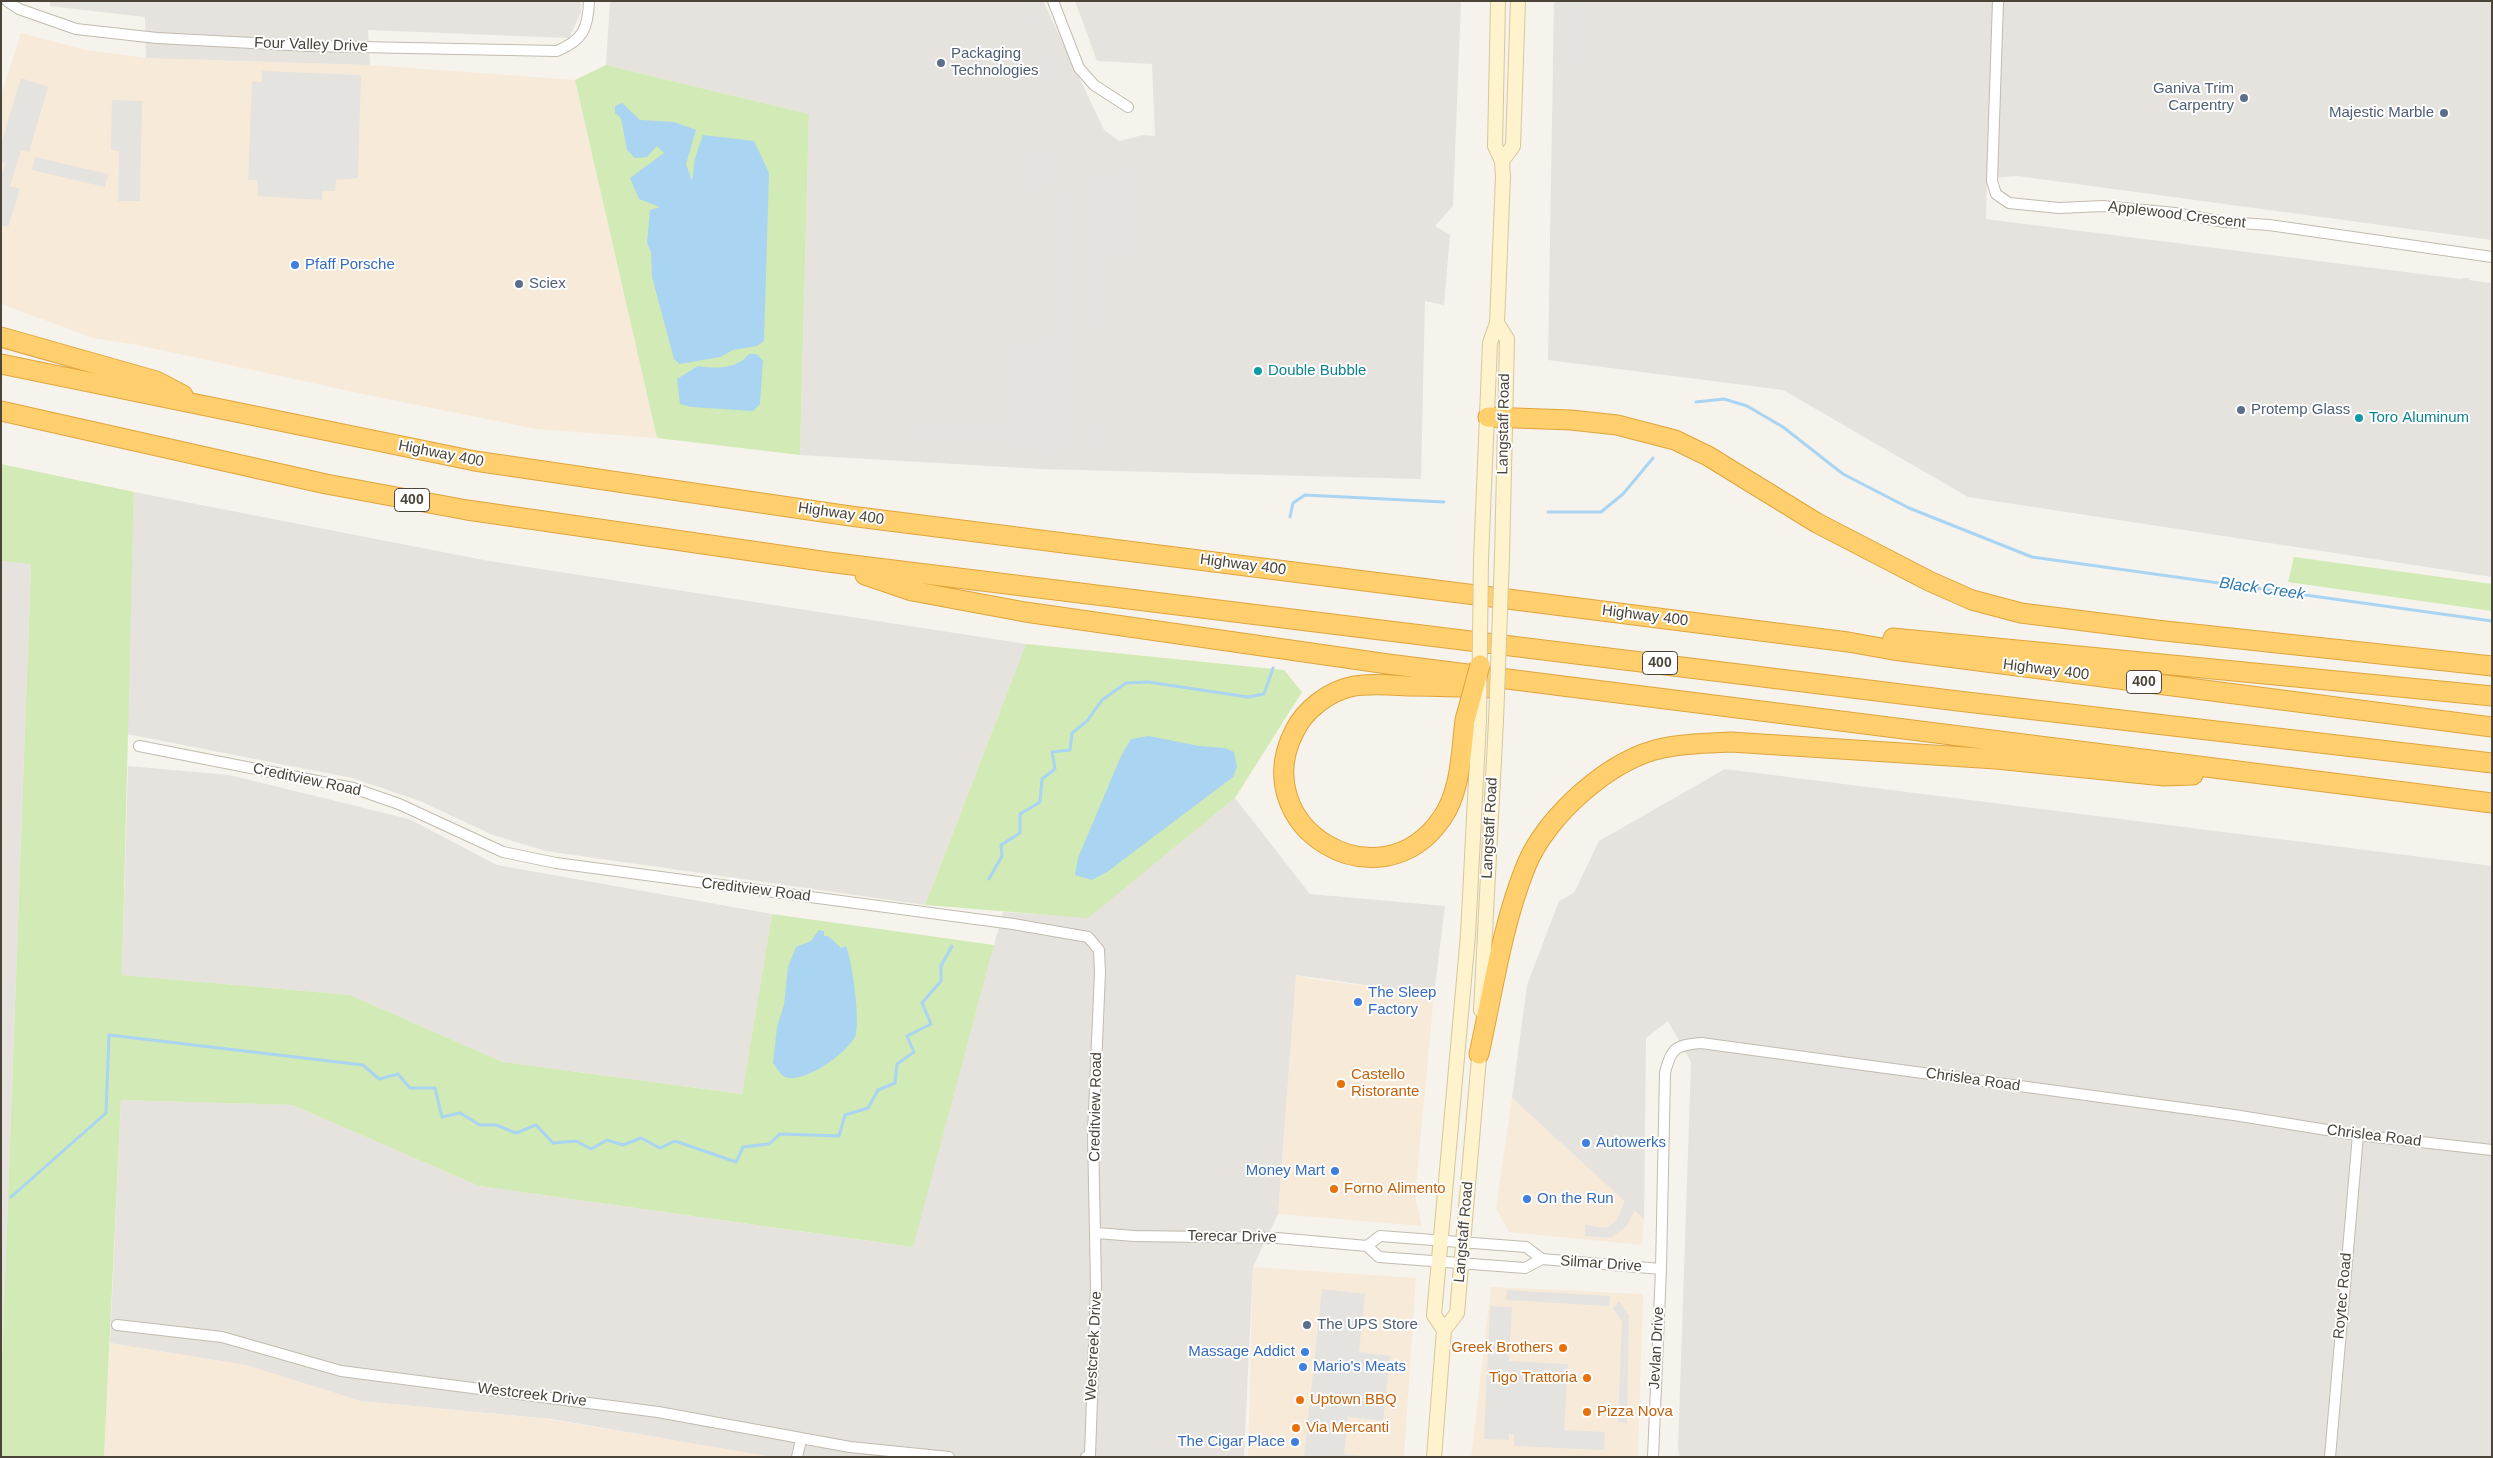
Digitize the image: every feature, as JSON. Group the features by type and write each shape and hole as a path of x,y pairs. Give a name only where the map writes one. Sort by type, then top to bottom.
{"highway":[{"path":"1,337 156,381 209,407"},
{"name":"Highway 400","path":"1,364 475,461 841,515 1848,642 1893,650 2492,727"},
{"name":"400","path":"1,411 326,484 449,507 828,562 1968,702 2492,763"},
{"path":"1496,417 1571,420 1617,425 1675,440 1708,456 1818,523 1928,581 1972,600 2021,613 2156,630 2492,666"},
{"path":"828,562 912,591 1025,612 1514,681 2008,741 2246,774 2492,803"},
{"path":"1848,642 1880,636 2492,696"},
{"path":"1480,664 1472,720 1455,791 1443,818 1423,841 1393,855 1374,858 1352,856 1329,846 1308,832 1293,810 1284,784 1284,761 1289,740 1301,718 1319,702 1350,687 1375,685 1489,688 1514,681"},
{"path":"1479,1054 1508,922 1527,864 1544,834 1574,799 1634,758 1662,748 1697,743 1731,742 1996,759 2164,776 2246,774"}],"main road":[{"name":"Langstaff Road","path":"1480,664 1481,559 1496,417 1507,339 1497,323 1502,161 1495,146 1498,1"},
{"name":"Langstaff Road","path":"1502,161 1513,146 1518,1"},
{"name":"Langstaff Road","path":"1434,1457 1444,1330 1457,1313 1479,1054 1496,721 1502,557 1496,417"},
{"name":"Langstaff Road","path":"1444,1330 1434,1314 1468,935 1472,720"}],"street":[{"name":"Four Valley Drive","path":"6,1 19,9 76,29 157,38 310,46 557,51 570,46 583,34 589,1"},
{"path":"1053,1 1079,68 1094,84 1128,107"},
{"name":"Applewood Crescent","path":"1998,1 1992,181 1996,194 2009,203 2059,208 2103,206 2175,212 2225,222 2268,226 2492,257"},
{"name":"Creditview Road","path":"139,746 353,788 400,804 503,852 556,863 1013,924 1088,937 1099,950 1093,1133 1097,1233"},
{"name":"Chrislea Road","path":"1661,1269 1666,1073 1668,1058 1675,1048 1685,1044 1701,1043 2234,1115 2358,1135 2492,1150"},
{"name":"Roytec Road","path":"2330,1457 2358,1135"},
{"name":"Terecar Drive","path":"1097,1233 1134,1236 1277,1238 1366,1246 1379,1257 1438,1261"},
{"name":"Westcreek Drive","path":"1086,1457 1090,1455 1097,1233"},
{"name":"Terecar Drive","path":"1366,1246 1380,1236 1464,1244"},
{"name":"Silmar Drive","path":"1464,1244 1526,1247 1542,1259 1661,1269"},
{"name":"Silmar Drive","path":"1438,1261 1525,1268 1542,1259"},
{"name":"Jevlan Drive","path":"1653,1457 1661,1269"},
{"name":"Westcreek Drive","path":"117,1325 222,1337 341,1371 658,1412 724,1423 801,1440 860,1449 949,1457"},
{"path":"797,1457 801,1440"}],"shaded area":[{"path":"50,1 581,1 581,12 569,38 368,30 370,65 146,58 145,17 50,6"},
{"path":"78,1 121,1 119,13 97,9"},
{"path":"610,1 1043,1 1104,130 1119,141 1143,135 1155,136 1152,64 1097,61 1075,1 1461,1 1453,206 1435,226 1450,235 1444,305 1425,301 1421,479 1041,469 800,455 809,114 606,65"},
{"path":"1020,1 1032,1 1062,76 1036,86 1027,69 1040,61"},
{"path":"1083,1 1094,1 1111,48 1101,52"},
{"path":"1554,1 2492,1 2492,240 2017,176 1987,178 1986,219 2492,283 2492,577 1968,497 1783,390 1548,360"},
{"path":"1555,1 1586,1 1584,63 1564,64 1564,60 1554,60"},
{"path":"21,33 86,50 146,58 370,65 575,80 657,438 536,429 368,395 138,345 93,338 1,304 1,95"},
{"path":"262,71 361,75 358,178 336,180 335,191 322,191 322,200 258,196 257,180 248,180 252,82 262,82"},
{"path":"21,78 48,87 29,152 21,150 10,186 20,189 8,227 1,225 1,175 6,163 1,162 1,144"},
{"path":"112,100 142,101 140,201 118,201 119,151 111,150"},
{"path":"1015,149 1064,149 1064,164 1058,164 1058,169 1054,170 1054,191 1015,191"},
{"path":"35,157 108,174 105,187 32,170"},
{"path":"1117,168 1147,169 1144,263 1107,262 1105,326 1097,326 1094,418 1103,419 1102,455 1078,454 1086,175 1117,176"},
{"path":"1059,187 1078,188 1073,449 1065,448 1063,458 1000,450 1001,443 906,439 906,432 912,430 912,421 1010,422 1010,342 1037,342 1037,332 1056,333"},
{"path":"2462,278 2469,278 2461,570 2455,569"},
{"path":"2474,283 2479,283 2471,492 2466,492"},
{"path":"134,492 489,561 1026,644 925,905 546,851 493,835 420,801 352,778 127,734"},
{"path":"1,561 31,563 1,1390"},
{"path":"128,766 229,775 409,819 497,865 772,914 742,1094 503,1062 350,995 122,975"},
{"path":"1725,769 2492,866 2492,1457 1680,1457 1678,1449 1691,1062 1668,1021 1646,1038 1644,1219 1512,1098 1527,985 1559,901 1574,893 1599,841"},
{"path":"1235,798 1310,894 1445,906 1434,995 1296,975 1278,1214 1253,1267 1244,1457 773,1457 551,1419 361,1401 246,1365 110,1343 121,1100 292,1105 479,1186 912,1247 1003,912 1088,917"},
{"path":"1296,975 1313,979 1434,995 1415,1196 1422,1226 1278,1214"},
{"path":"1512,1098 1644,1219 1642,1245 1509,1232 1496,1208"},
{"path":"1625,1201 1634,1203 1634,1212 1627,1226 1610,1238 1585,1236 1585,1225 1607,1228 1617,1220"},
{"path":"1253,1267 1416,1278 1404,1457 1248,1457"},
{"path":"1491,1287 1643,1294 1638,1457 1471,1457"},
{"path":"1322,1289 1365,1294 1359,1352 1390,1356 1383,1421 1348,1417 1344,1454 1372,1457 1304,1457"},
{"path":"1507,1290 1610,1296 1609,1306 1506,1300"},
{"path":"1619,1301 1629,1316 1627,1423 1618,1422 1622,1321 1613,1309"},
{"path":"1490,1306 1512,1307 1509,1361 1568,1364 1564,1430 1605,1432 1604,1450 1514,1446 1514,1434 1509,1434 1509,1440 1484,1439"},
{"path":"110,1343 246,1365 361,1401 546,1419 773,1456 104,1457"}],"green space":[{"path":"606,65 809,114 800,455 657,438 575,80"},
{"path":"1,464 134,492 122,975 350,995 503,1062 742,1094 772,914 994,945 913,1247 479,1186 292,1105 121,1100 104,1457 1,1457 1,1390 31,564 1,561"},
{"path":"2294,557 2492,584 2492,611 2288,582"},
{"path":"1026,644 1284,670 1302,692 1235,798 1088,918 925,905"}],"water":[{"path":"622,103 640,120 674,122 696,130 686,164 692,181 695,158 703,135 754,141 769,173 764,341 757,346 733,350 720,357 680,364 674,359 652,277 651,252 647,243 650,210 660,207 639,199 630,178 664,153 657,146 647,157 635,158 627,150 621,118 615,113 615,106"},
{"path":"749,354 756,354 763,360 760,404 753,411 691,407 680,404 677,379 698,366 726,367 739,363"},
{"path":"1149,736 1199,746 1225,748 1234,752 1237,767 1233,777 1107,872 1092,880 1075,875 1078,858 1121,756 1131,739"},
{"path":"819,930 824,931 824,936 828,936 841,948 846,946 855,992 857,1030 850,1044 826,1065 806,1075 789,1078 781,1074 773,1063 777,1027 784,1005 788,967 796,947 811,941"}],"waterway":[{"name":"Black Creek","path":"1696,402 1724,399 1747,406 1783,427 1843,474 1909,508 2032,557 2492,621"},
{"path":"1548,512 1601,512 1623,494 1653,458"},
{"path":"1290,517 1293,503 1305,495 1444,502"},
{"path":"989,879 1002,856 1001,845 1020,833 1020,814 1040,802 1042,779 1055,769 1052,752 1070,750 1072,733 1087,721 1102,700 1126,683 1148,682 1248,697 1264,694 1273,668"},
{"path":"11,1197 106,1113 109,1035 363,1065 379,1079 398,1074 410,1088 435,1088 442,1117 460,1113 480,1125 496,1125 516,1133 536,1125 553,1143 576,1141 591,1149 607,1140 623,1145 641,1138 660,1148 675,1141 736,1162 743,1147 769,1144 780,1134 839,1136 845,1115 868,1108 878,1090 895,1083 897,1064 914,1052 907,1036 931,1024 922,1003 941,981 941,966 952,946"}],"place":[{"name":"Packaging Technologies","path":"941,63"},
{"name":"Ganiva Trim Carpentry","path":"2244,98"},
{"name":"Majestic Marble","path":"2444,113"},
{"name":"Pfaff Porsche","path":"295,265"},
{"name":"Sciex","path":"519,284"},
{"name":"Double Bubble","path":"1258,371"},
{"name":"Protemp Glass","path":"2241,410"},
{"name":"Toro Aluminum","path":"2359,418"},
{"name":"The Sleep Factory","path":"1358,1002"},
{"name":"Castello Ristorante","path":"1341,1084"},
{"name":"Autowerks","path":"1586,1143"},
{"name":"Money Mart","path":"1335,1171"},
{"name":"Forno Alimento","path":"1334,1189"},
{"name":"On the Run","path":"1527,1199"},
{"name":"The UPS Store","path":"1307,1325"},
{"name":"Greek Brothers","path":"1563,1348"},
{"name":"Massage Addict","path":"1305,1352"},
{"name":"Mario's Meats","path":"1303,1367"},
{"name":"Tigo Trattoria","path":"1587,1378"},
{"name":"Uptown BBQ","path":"1300,1400"},
{"name":"Pizza Nova","path":"1587,1412"},
{"name":"Via Mercanti","path":"1296,1428"},
{"name":"The Cigar Place","path":"1295,1442"}]}
